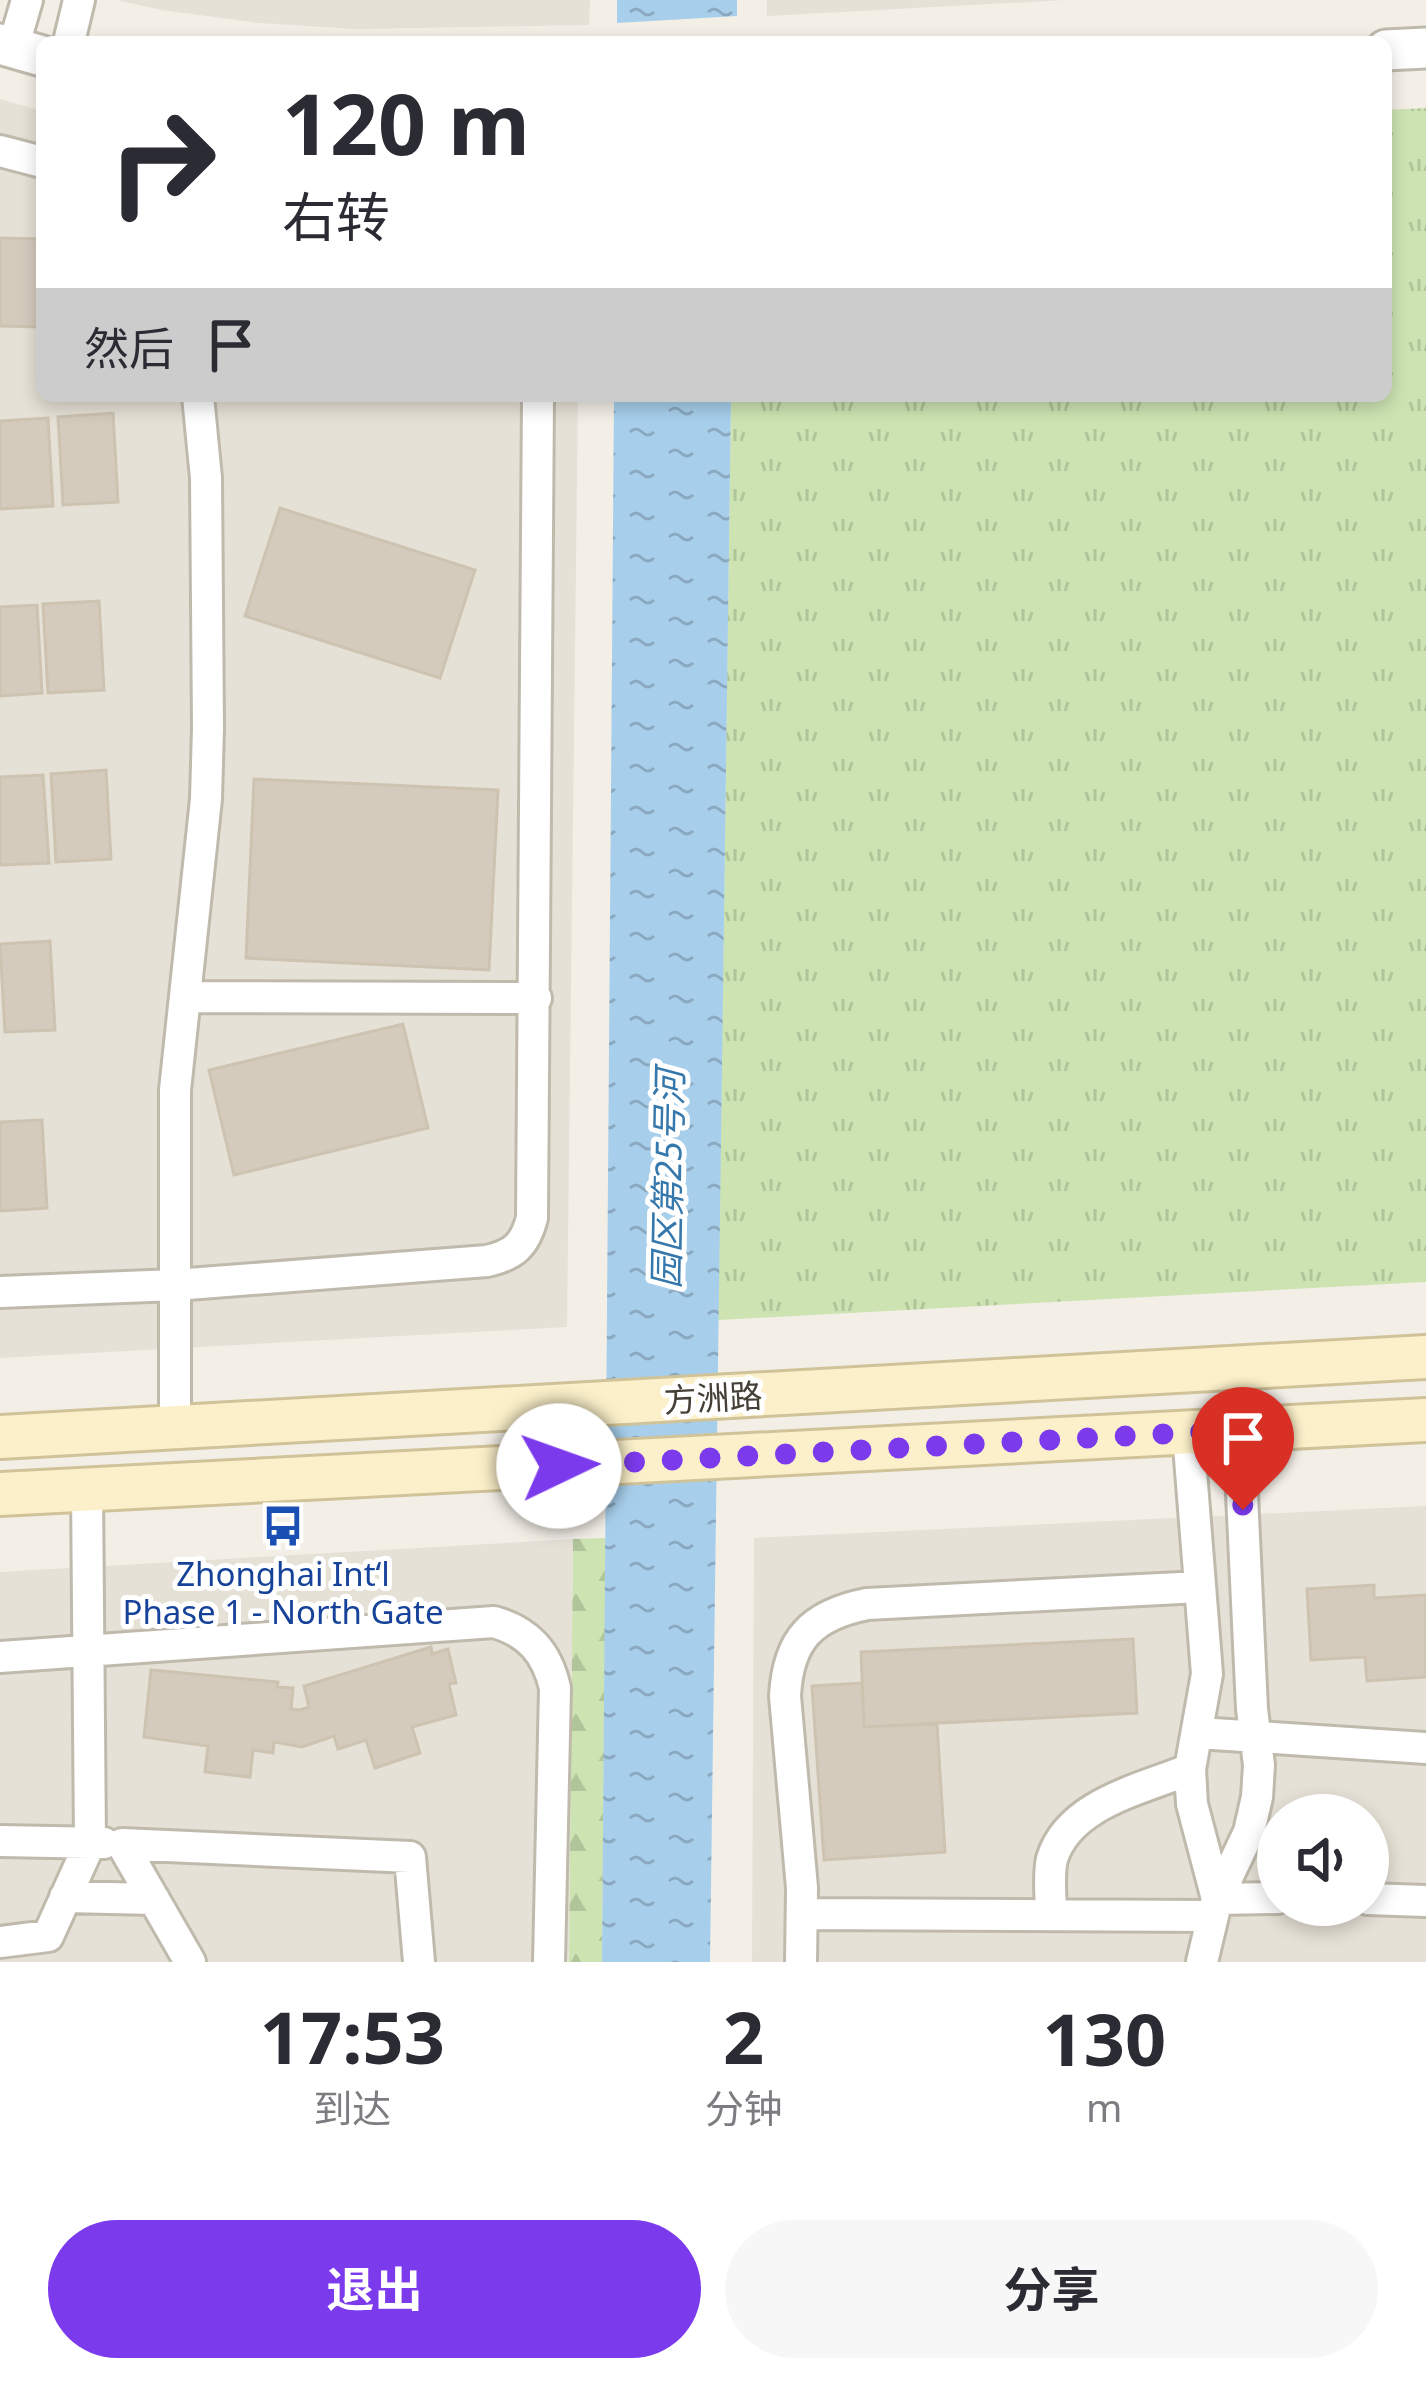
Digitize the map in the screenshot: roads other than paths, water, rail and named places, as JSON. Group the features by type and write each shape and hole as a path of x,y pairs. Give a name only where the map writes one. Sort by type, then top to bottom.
{"main road":[{"name":"方洲路","path":"0,1437 1426,1357"},
{"name":"方洲路","path":"0,1494 1426,1420"}],"street":[{"path":"18,49 28,0"},
{"path":"71,36 80,0"},
{"path":"1392,50 1426,48"},
{"path":"0,151 36,160"},
{"path":"175,1428 173,1136 206,799 208,728 206,478 199,402"},
{"path":"0,1292 175,1285 487,1261 509,1256 527,1239 532,1218 536,998 538,402"},
{"path":"187,997 536,998"},
{"path":"1202,1962 1215,1908 1249,1832 1257,1797 1239,1430"},
{"path":"1189,1433 1207,1674 1190,1769 1192,1804 1215,1908"},
{"path":"0,1942 48,1936 90,1843 87,1488"},
{"path":"802,1962 785,1696 786,1671 810,1627 834,1611 867,1604 1199,1586"},
{"path":"0,1657 494,1622 526,1636 541,1651 555,1688 549,1962"},
{"path":"1198,1733 1426,1748"},
{"path":"1051,1915 1051,1861 1066,1830 1093,1809 1190,1769"},
{"path":"0,1841 410,1857 419,1962"},
{"path":"122,1844 190,1962"},
{"path":"65,1898 154,1899"},
{"path":"1389,1900 1425,1901"},
{"path":"802,1914 1051,1915 1215,1908 1257,1901"}],"water":[{"path":"617,0 737,0 737,36 617,36"},
{"name":"园区第25号河","path":"614,402 731,402 710,1962 602,1962"}],"place":[{"name":"Zhonghai Int‘l Phase 1 - North Gate","path":"283,1526"}]}
